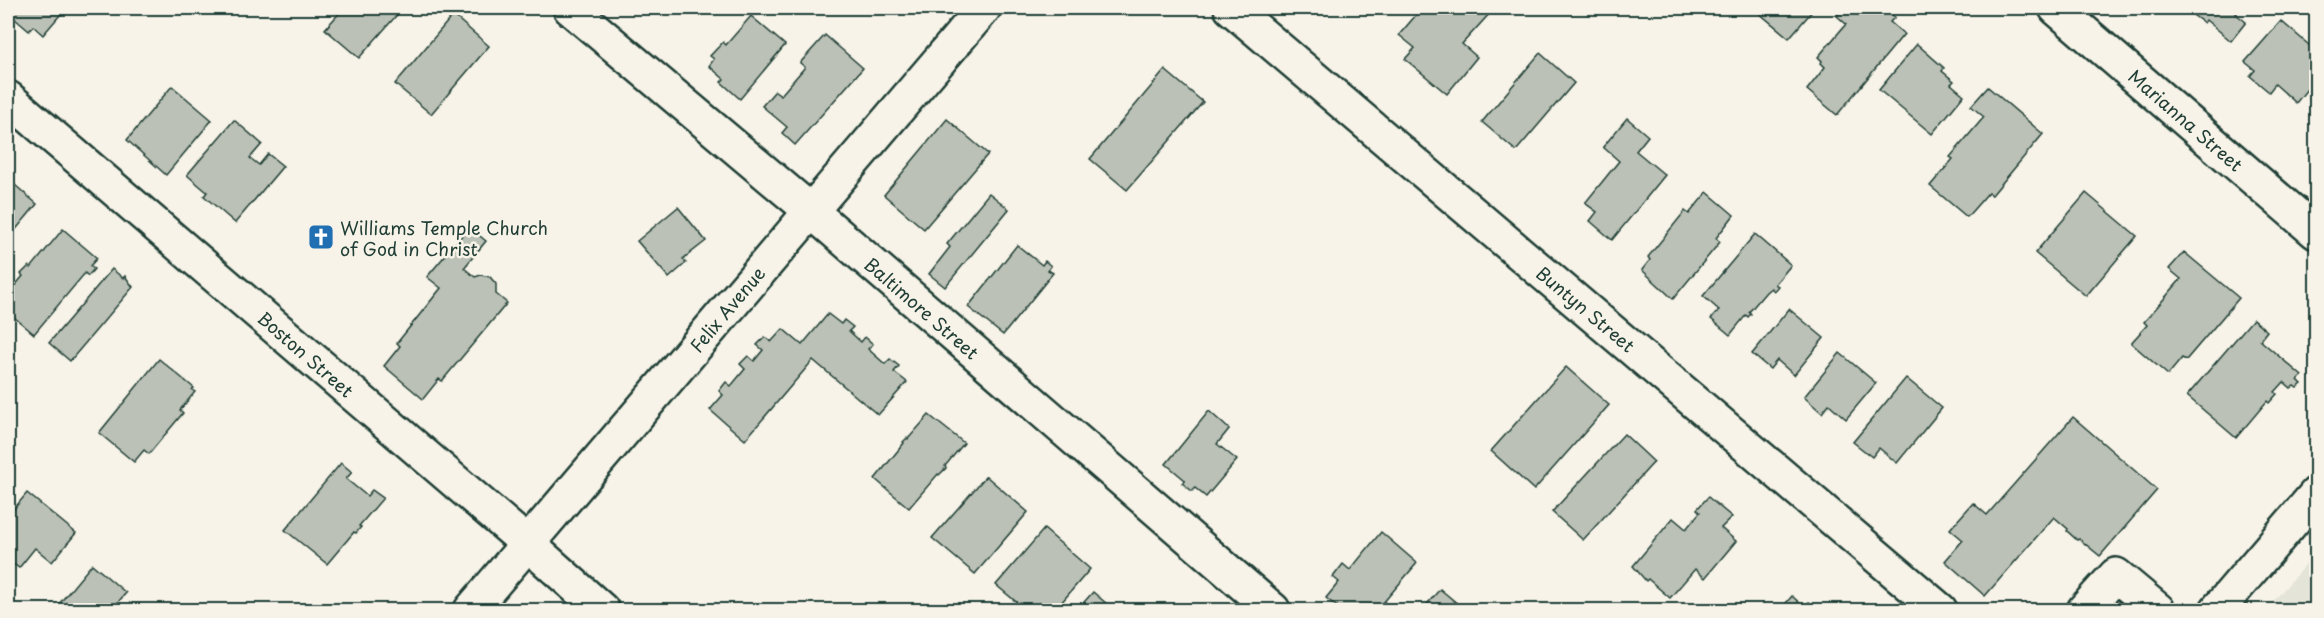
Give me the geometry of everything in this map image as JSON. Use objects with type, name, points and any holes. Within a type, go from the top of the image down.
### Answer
[{"type":"street","name":"Baltimore Street","points":[[570,8],[811,211],[1273,610]]},
{"type":"street","name":"Felix Avenue","points":[[471,610],[984,8]]},
{"type":"street","name":"Buntyn Street","points":[[1232,8],[1940,610]]},
{"type":"street","name":"Marianna Street","points":[[2056,8],[2316,232]]},
{"type":"street","name":"Boston Street","points":[[8,98],[602,610]]},
{"type":"street","points":[[2217,610],[2316,494]]},
{"type":"street","points":[[2084,610],[2116,575],[2158,610]]},
{"type":"shaded area","points":[[2316,552],[2316,610],[2266,610]]},
{"type":"building","points":[[8,8],[66,8],[43,35],[33,26],[29,31],[8,13]]},
{"type":"building","points":[[344,8],[403,8],[359,58],[325,29]]},
{"type":"building","points":[[1422,8],[1486,8],[1491,12],[1462,44],[1477,57],[1447,94],[1405,59],[1415,48],[1399,35]]},
{"type":"building","points":[[1753,8],[1815,8],[1789,38]]},
{"type":"building","points":[[1844,8],[1875,8],[1880,12],[1883,8],[1895,17],[1890,22],[1904,34],[1837,115],[1807,90],[1825,67],[1818,57],[1846,24],[1837,16]]},
{"type":"building","points":[[2192,8],[2241,8],[2236,14],[2246,22],[2231,41],[2206,20],[2204,23],[2193,15],[2196,11]]},
{"type":"building","points":[[453,15],[489,46],[431,114],[395,84]]},
{"type":"building","points":[[751,16],[785,45],[740,99],[721,82],[724,79],[709,66],[714,59],[710,56],[723,42],[726,45]]},
{"type":"building","points":[[2281,21],[2316,51],[2316,78],[2296,103],[2275,84],[2269,92],[2250,76],[2255,70],[2245,62]]},
{"type":"building","points":[[825,35],[863,68],[795,145],[782,133],[787,127],[762,106],[775,91],[781,95],[805,67],[800,63]]},
{"type":"building","points":[[1917,44],[1944,68],[1942,71],[1954,81],[1951,84],[1964,95],[1932,134],[1879,90]]},
{"type":"building","points":[[1540,53],[1574,83],[1516,151],[1482,122]]},
{"type":"building","points":[[1165,70],[1203,102],[1127,190],[1090,159]]},
{"type":"building","points":[[172,86],[212,120],[166,175],[127,140]]},
{"type":"building","points":[[1988,87],[2043,134],[1992,195],[1988,193],[1967,217],[1930,186],[1953,159],[1950,157],[1984,117],[1971,106]]},
{"type":"building","points":[[1627,118],[1648,136],[1636,151],[1665,175],[1612,240],[1590,221],[1597,212],[1585,203],[1619,161],[1603,147]]},
{"type":"building","points":[[947,119],[988,154],[924,229],[884,195]]},
{"type":"building","points":[[234,120],[262,144],[250,158],[259,165],[268,154],[283,166],[235,223],[204,196],[207,192],[187,175]]},
{"type":"building","points":[[8,179],[37,204],[8,239]]},
{"type":"building","points":[[1707,192],[1734,215],[1716,238],[1720,242],[1673,299],[1642,270],[1650,260],[1648,257],[1685,211],[1689,214]]},
{"type":"building","points":[[989,193],[1009,209],[945,287],[929,274],[950,247],[947,244]]},
{"type":"building","points":[[2086,193],[2137,236],[2086,296],[2035,253]]},
{"type":"building","points":[[678,207],[706,241],[683,259],[686,263],[669,278],[637,241]]},
{"type":"building","points":[[469,227],[486,241],[464,268],[475,277],[481,275],[490,277],[496,284],[496,294],[507,303],[442,381],[439,379],[423,399],[384,366],[400,346],[397,343],[441,288],[427,277]]},
{"type":"building","points":[[63,229],[97,258],[90,266],[94,269],[88,276],[85,273],[34,334],[8,312],[8,294],[23,276],[21,274],[29,266],[31,268]]},
{"type":"building","points":[[1755,234],[1791,265],[1775,284],[1778,286],[1774,291],[1771,288],[1766,292],[1749,312],[1751,314],[1748,317],[1746,315],[1730,335],[1711,319],[1719,310],[1703,296]]},
{"type":"building","points":[[1017,245],[1042,265],[1045,261],[1051,266],[1048,270],[1053,273],[1003,335],[968,307]]},
{"type":"building","points":[[2184,252],[2239,298],[2186,360],[2182,358],[2168,375],[2131,343],[2147,325],[2144,322],[2181,279],[2169,269]]},
{"type":"building","points":[[112,269],[123,278],[125,276],[133,287],[70,361],[49,343]]},
{"type":"building","points":[[1789,309],[1824,338],[1794,375],[1777,360],[1770,369],[1752,354]]},
{"type":"building","points":[[828,314],[841,324],[844,320],[853,327],[849,331],[861,342],[865,337],[873,344],[868,349],[885,364],[890,359],[899,366],[894,372],[907,382],[878,415],[813,360],[745,440],[710,410],[723,395],[719,391],[726,382],[731,386],[745,369],[740,364],[748,356],[754,361],[763,350],[757,345],[765,337],[771,342],[783,329],[802,345]]},
{"type":"building","points":[[2253,319],[2267,331],[2260,340],[2302,376],[2298,380],[2302,384],[2297,388],[2294,386],[2291,388],[2284,382],[2275,392],[2277,394],[2269,403],[2267,401],[2236,438],[2187,396]]},
{"type":"building","points":[[1840,353],[1876,383],[1846,419],[1829,404],[1822,413],[1804,397]]},
{"type":"building","points":[[159,359],[194,388],[192,390],[195,392],[180,410],[183,413],[149,454],[144,450],[134,462],[99,433]]},
{"type":"building","points":[[1566,367],[1609,405],[1534,490],[1491,451]]},
{"type":"building","points":[[1906,378],[1942,408],[1897,463],[1879,448],[1872,457],[1853,442]]},
{"type":"building","points":[[1209,411],[1229,429],[1217,444],[1237,460],[1206,497],[1195,488],[1192,491],[1182,483],[1185,480],[1166,464]]},
{"type":"building","points":[[929,415],[964,443],[945,466],[946,468],[909,508],[875,479],[903,442]]},
{"type":"building","points":[[2073,417],[2157,490],[2100,556],[2079,539],[2077,540],[2054,517],[1985,596],[1945,561],[1963,540],[1950,529],[1973,503],[1987,515]]},
{"type":"building","points":[[1624,434],[1654,462],[1583,540],[1552,512]]},
{"type":"building","points":[[341,463],[352,472],[346,479],[367,496],[372,490],[383,498],[359,526],[361,527],[356,533],[354,532],[327,564],[285,530]]},
{"type":"building","points":[[986,476],[1028,512],[975,574],[932,538]]},
{"type":"building","points":[[27,493],[76,533],[52,562],[35,548],[19,568],[8,560],[8,516]]},
{"type":"building","points":[[1708,497],[1732,517],[1721,528],[1736,541],[1705,578],[1695,569],[1670,598],[1648,579],[1646,581],[1633,566],[1673,518],[1686,529],[1700,512],[1697,509]]},
{"type":"building","points":[[1044,529],[1090,569],[1055,610],[1026,610],[996,585]]},
{"type":"building","points":[[1381,532],[1417,563],[1377,610],[1341,610],[1326,598],[1339,582],[1333,577],[1343,564],[1350,570]]},
{"type":"building","points":[[92,564],[126,593],[111,610],[54,610]]},
{"type":"building","points":[[1440,589],[1465,610],[1422,610]]},
{"type":"building","points":[[1093,592],[1114,610],[1077,610]]},
{"type":"building","points":[[1792,596],[1804,607],[1809,602],[1819,610],[1780,610]]},
{"type":"place","name":"Williams Temple Church of God in Christ","points":[[321,237]]}]
